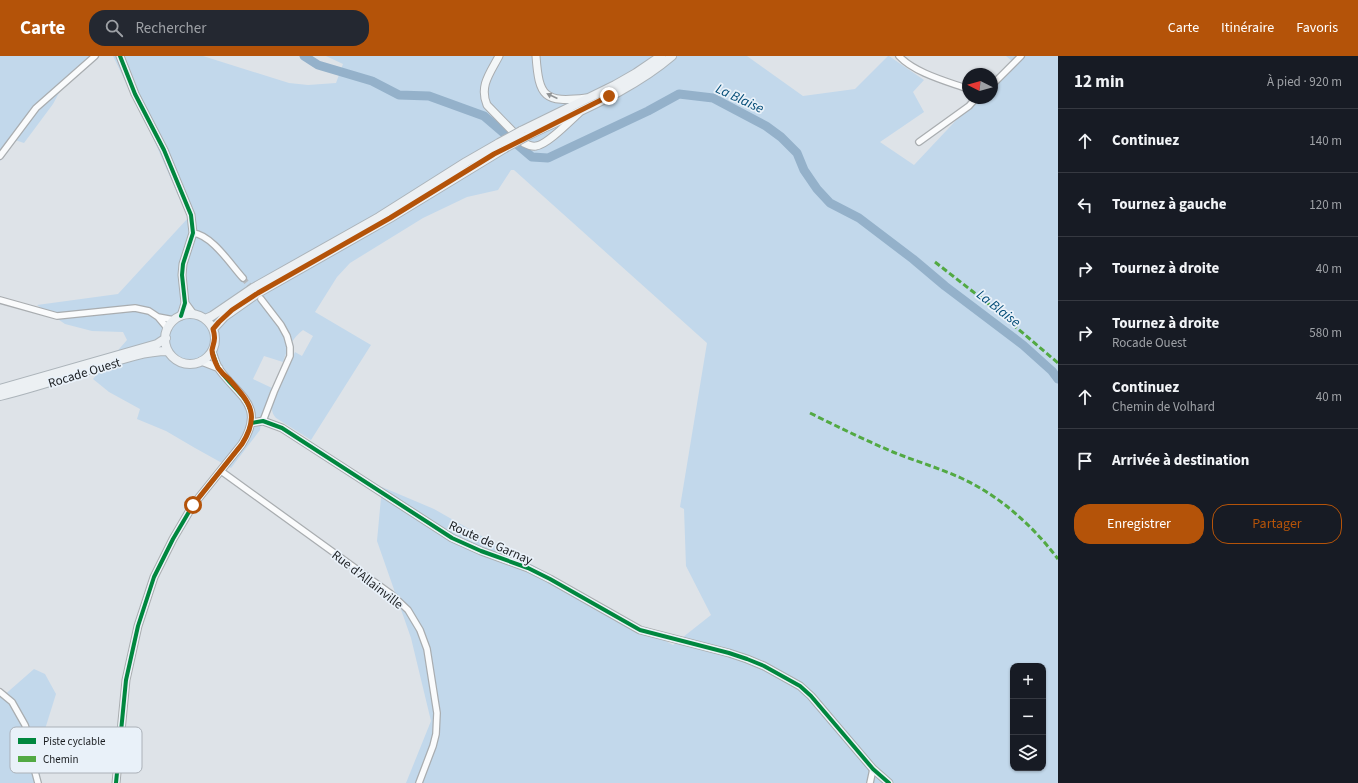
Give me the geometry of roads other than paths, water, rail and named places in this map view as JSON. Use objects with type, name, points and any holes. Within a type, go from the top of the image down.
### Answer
[{"type":"main road","points":[[205,319],[216,314],[253,288],[379,217],[466,162],[524,134],[590,97],[625,80],[661,56]]},
{"type":"main road","points":[[524,134],[584,108],[632,84],[672,56]]},
{"type":"main road","points":[[213,329],[232,310],[258,293],[384,222],[502,145]]},
{"type":"main road","points":[[193,314],[205,319],[213,329],[215,340],[212,351],[206,359],[201,361],[191,364],[180,362],[168,350],[166,338],[168,329],[178,318],[193,314]]},
{"type":"main road","name":"Rocade Ouest","points":[[0,389],[157,344],[166,338]]},
{"type":"main road","name":"Rocade Ouest","points":[[0,396],[53,382],[123,360],[156,351],[168,350]]},
{"type":"street","points":[[0,156],[36,108],[95,56]]},
{"type":"street","points":[[120,56],[135,94],[170,162],[191,215],[194,233],[183,264],[182,275],[185,303],[193,314]]},
{"type":"street","points":[[499,56],[486,81],[483,91],[484,98],[487,105],[528,146],[535,147],[554,136],[584,108]]},
{"type":"street","points":[[536,56],[540,87],[549,96],[566,100],[590,97]]},
{"type":"street","points":[[900,56],[904,61],[929,75],[962,87]]},
{"type":"street","points":[[998,79],[1021,56]]},
{"type":"street","points":[[919,142],[970,104]]},
{"type":"street","points":[[194,233],[200,234],[208,239],[243,278]]},
{"type":"street","points":[[261,299],[282,325],[287,336],[290,356],[263,421]]},
{"type":"street","points":[[0,300],[57,316],[135,308],[149,311],[158,317],[168,329]]},
{"type":"street","points":[[158,317],[178,318],[185,303]]},
{"type":"street","points":[[121,727],[126,680],[146,600],[154,577],[173,539],[193,505],[242,444],[248,435],[251,423],[252,416],[246,399],[218,368],[212,351]]},
{"type":"street","points":[[201,361],[218,368]]},
{"type":"street","name":"Route de Garnay","points":[[251,423],[263,421],[282,428],[452,538],[481,551],[528,568],[640,630],[747,659],[780,674],[800,686],[811,696],[872,769],[889,783]]},
{"type":"street","name":"Rue d'Allainville","points":[[221,470],[390,594],[408,610],[420,630],[427,649],[437,713],[436,734],[433,746],[419,783]]},
{"type":"street","points":[[2,693],[12,702],[26,727]]},
{"type":"street","points":[[870,783],[872,769]]},
{"type":"street","points":[[35,773],[38,783]]},
{"type":"street","points":[[116,783],[117,773]]},
{"type":"waterway","name":"La Blaise","points":[[304,56],[318,65],[372,81],[399,95],[429,96],[484,116],[532,157],[548,158],[648,111],[679,94],[713,98],[766,126],[781,137],[797,153],[804,170],[817,189],[830,203],[859,218],[913,259],[945,286],[1023,345],[1052,371],[1058,379]]},
{"type":"tunnel","points":[[243,278],[254,291]]}]
